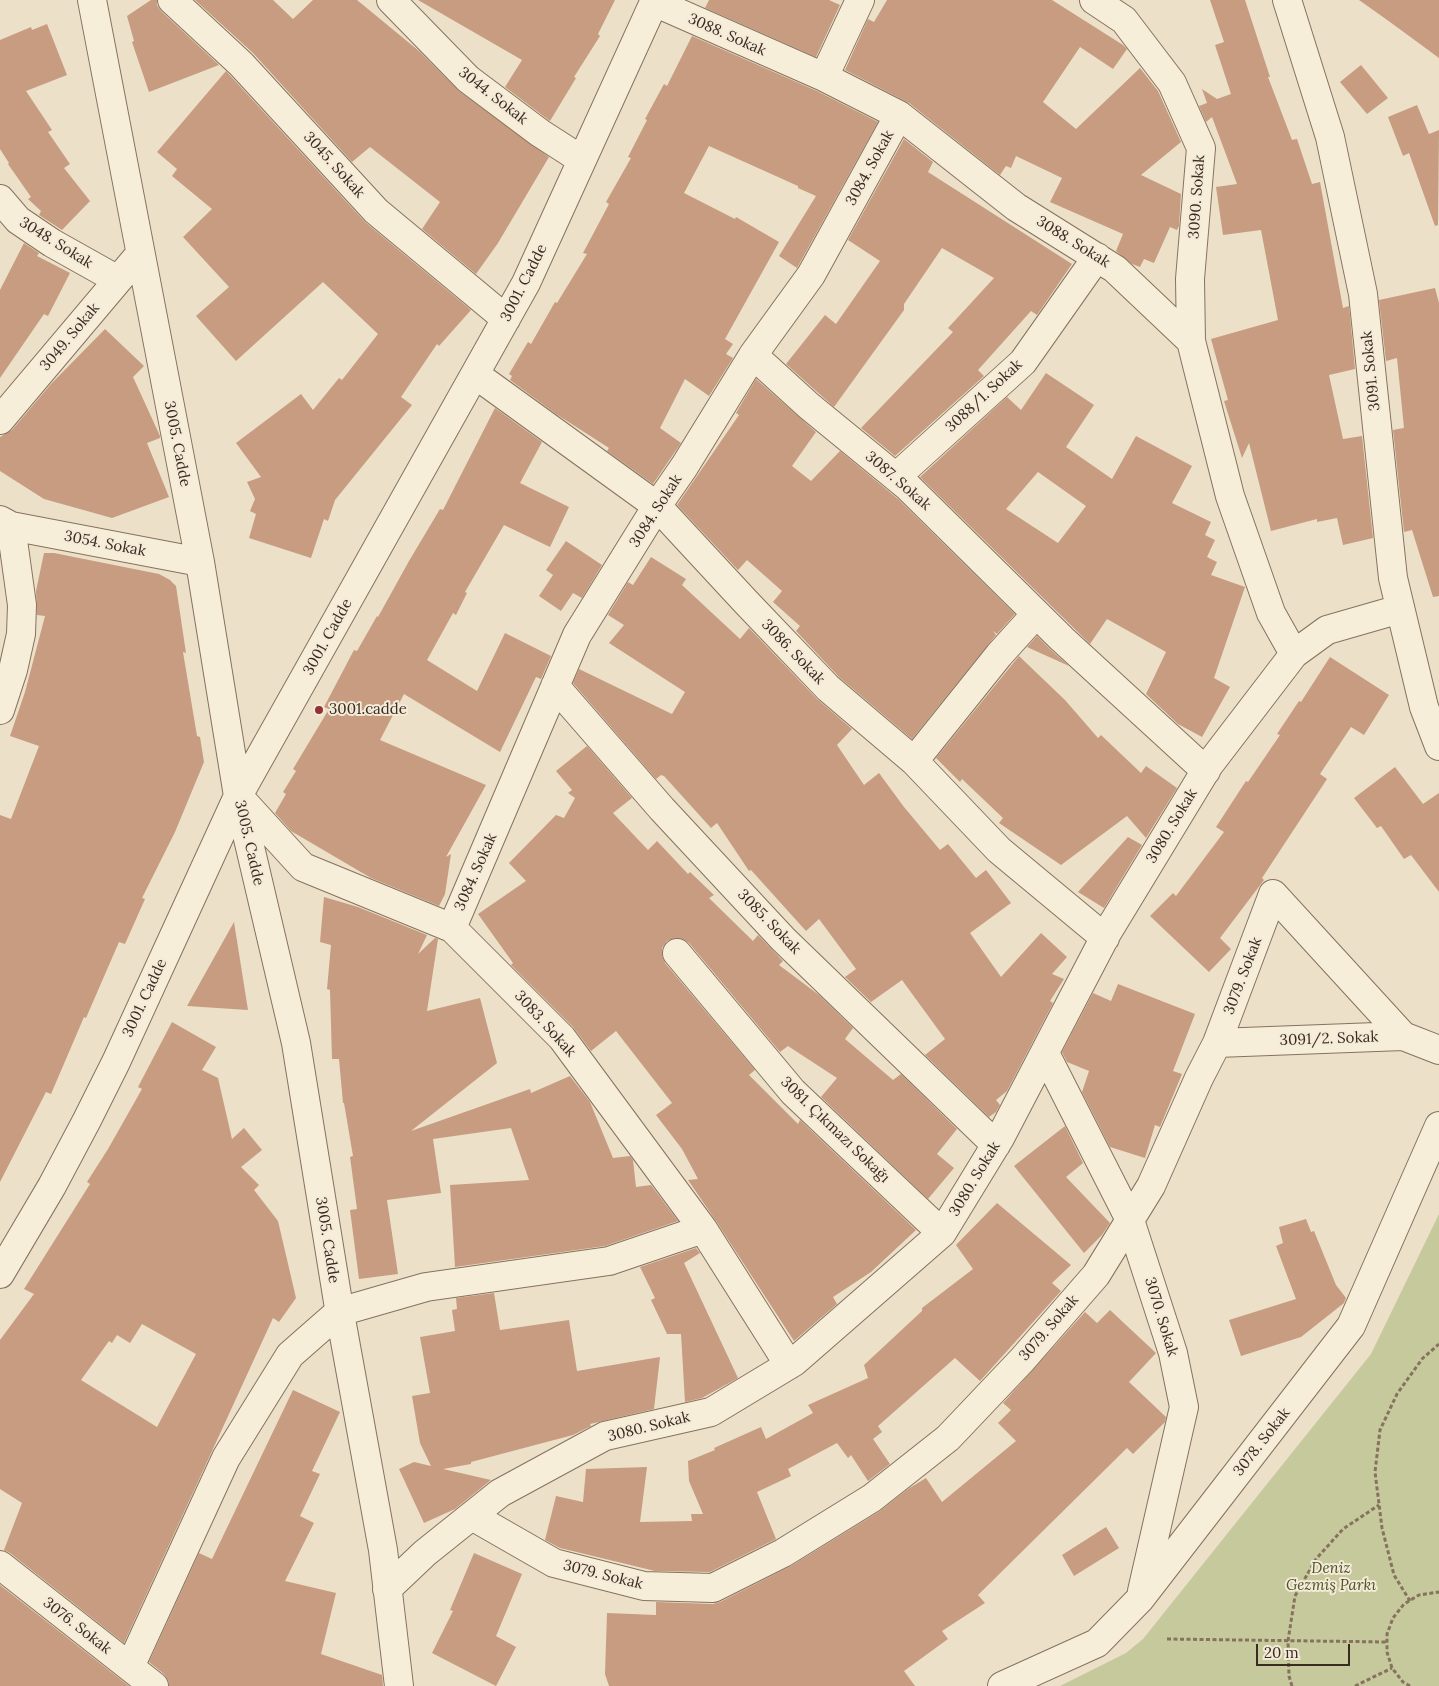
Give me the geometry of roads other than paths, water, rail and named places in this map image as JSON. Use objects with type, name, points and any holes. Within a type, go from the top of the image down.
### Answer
[{"type":"street","name":"3005. Cadde","points":[[92,0],[200,562],[238,796],[296,1044],[339,1312],[382,1550],[399,1686]]},
{"type":"street","name":"3045. Sokak","points":[[172,0],[241,64],[376,211],[506,319]]},
{"type":"street","name":"3044. Sokak","points":[[391,0],[468,79],[540,132],[582,160]]},
{"type":"street","points":[[824,77],[860,0]]},
{"type":"street","name":"3090. Sokak","points":[[1094,0],[1124,20],[1172,83],[1201,148],[1190,279],[1191,341]]},
{"type":"street","name":"3091. Sokak","points":[[1287,0],[1330,137],[1363,294],[1393,578],[1424,708],[1439,746]]},
{"type":"street","name":"3001. Cadde","points":[[0,1274],[52,1186],[91,1111],[238,796],[526,283],[654,1]]},
{"type":"street","name":"3088. Sokak","points":[[654,1],[824,77],[899,115],[1016,207],[1115,269],[1191,341]]},
{"type":"street","name":"3084. Sokak","points":[[452,928],[577,636],[657,506],[684,468],[753,355],[810,276],[899,115]]},
{"type":"street","name":"3048. Sokak","points":[[0,199],[18,220],[52,243],[118,280]]},
{"type":"street","name":"3049. Sokak","points":[[0,420],[140,254]]},
{"type":"street","name":"3088/1. Sokak","points":[[896,477],[1023,362],[1097,257]]},
{"type":"street","points":[[1191,341],[1230,496],[1271,613],[1294,654]]},
{"type":"street","name":"3087. Sokak","points":[[753,355],[809,406],[908,487],[1036,614],[1206,771]]},
{"type":"street","name":"3086. Sokak","points":[[476,375],[657,506],[744,601],[828,688],[914,761],[999,850],[1105,938]]},
{"type":"street","name":"3054. Sokak","points":[[0,710],[13,670],[21,634],[22,605],[6,523],[200,562]]},
{"type":"street","name":"3080. Sokak","points":[[387,1589],[425,1553],[500,1493],[605,1436],[711,1412],[789,1365],[942,1233],[996,1145],[1105,938],[1206,771],[1294,654],[1327,630],[1400,609]]},
{"type":"street","points":[[914,761],[1000,655],[1036,614]]},
{"type":"street","name":"3085. Sokak","points":[[555,686],[662,809],[783,939],[996,1145]]},
{"type":"street","name":"3083. Sokak","points":[[238,796],[303,867],[452,928],[562,1038],[703,1229],[789,1365]]},
{"type":"street","name":"3079. Sokak","points":[[472,1516],[554,1562],[644,1586],[713,1588],[783,1553],[872,1498],[948,1438],[1022,1360],[1096,1275],[1151,1186],[1199,1078],[1217,1043],[1273,894],[1403,1036]]},
{"type":"street","name":"3081. Çıkmazı Sokağı","points":[[676,953],[793,1092],[942,1233]]},
{"type":"street","name":"3091/2. Sokak","points":[[1217,1043],[1403,1036],[1439,1050]]},
{"type":"street","name":"3070. Sokak","points":[[1044,1053],[1130,1220],[1173,1353],[1184,1407],[1140,1598]]},
{"type":"street","name":"3078. Sokak","points":[[1002,1686],[1097,1643],[1140,1598],[1351,1326],[1439,1126]]},
{"type":"street","points":[[130,1667],[226,1458],[290,1355],[339,1312],[426,1287],[609,1261],[703,1229]]},
{"type":"street","name":"3076. Sokak","points":[[0,1565],[154,1686]]},
{"type":"place","name":"3001.cadde","points":[[319,710]]},
{"type":"park label","name":"Deniz Gezmiş Parkı","points":[[1331,1578]]}]
